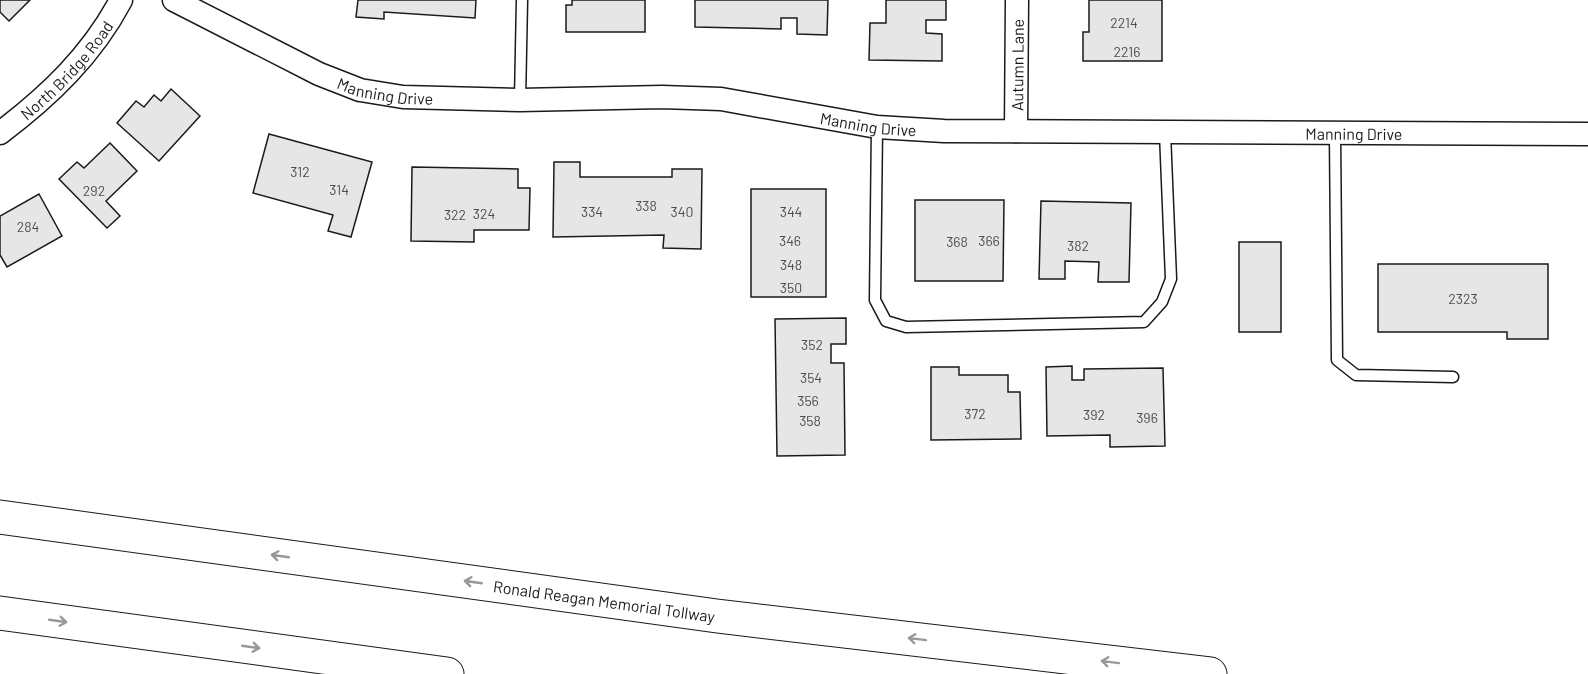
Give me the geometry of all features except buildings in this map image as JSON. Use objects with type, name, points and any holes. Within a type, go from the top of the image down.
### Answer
[{"type":"highway","name":"Ronald Reagan Memorial Tollway","points":[[0,517],[717,616],[1210,674]]},
{"type":"highway","points":[[0,613],[447,674]]},
{"type":"street","name":"North Bridge Road","points":[[0,133],[35,107],[68,73],[104,32],[122,0]]},
{"type":"street","name":"Manning Drive","points":[[174,0],[279,56],[360,90],[403,98],[520,100],[662,97],[721,99],[877,127],[1165,133],[1588,134]]},
{"type":"street","name":"Autumn Lane","points":[[1016,131],[1017,0]]},
{"type":"lane","points":[[520,100],[522,0]]},
{"type":"lane","points":[[877,127],[875,300],[886,321],[906,327],[1144,322],[1162,303],[1171,279],[1165,133]]},
{"type":"lane","points":[[1335,134],[1337,360],[1356,375],[1453,377]]}]
